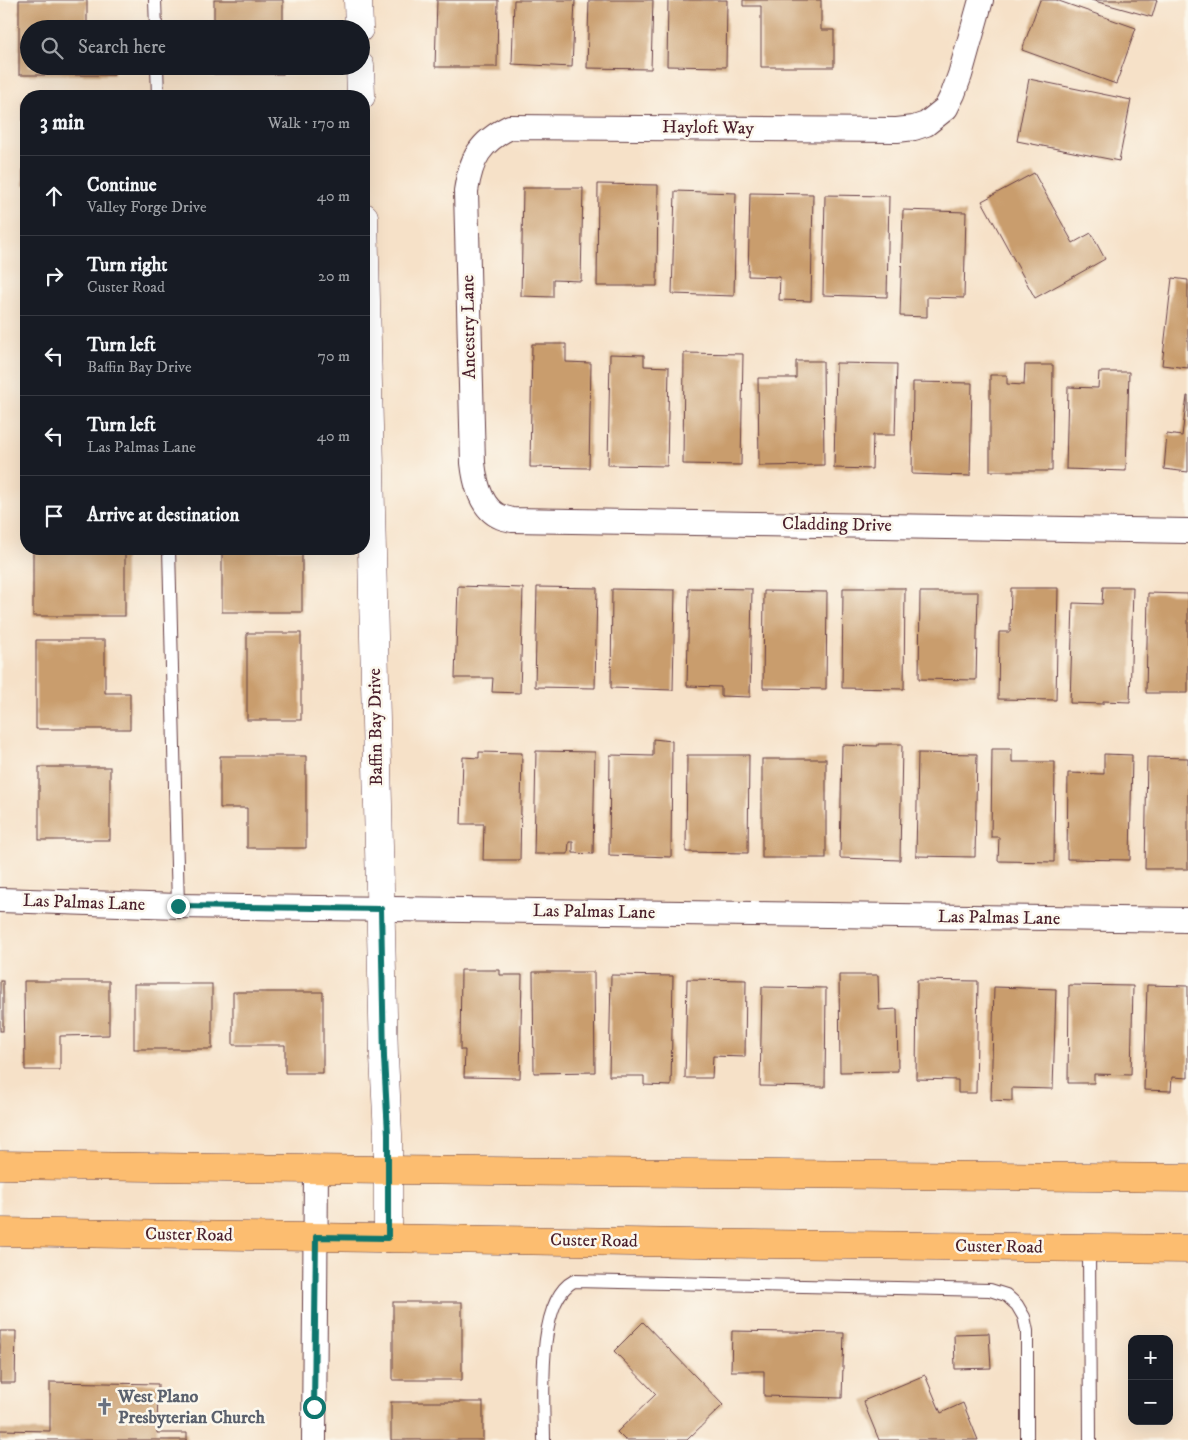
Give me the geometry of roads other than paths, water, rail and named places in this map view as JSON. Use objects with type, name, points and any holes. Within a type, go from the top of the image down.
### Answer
[{"type":"main road","points":[[0,1165],[1188,1178]]},
{"type":"main road","name":"Custer Road","points":[[0,1232],[1188,1249]]},
{"type":"street","points":[[358,0],[359,20]]},
{"type":"street","name":"Hayloft Way","points":[[482,146],[495,134],[510,127],[897,130],[914,128],[926,124],[946,108],[960,75],[981,0]]},
{"type":"street","points":[[360,75],[361,90]]},
{"type":"street","name":"Ancestry Lane","points":[[482,146],[468,173],[466,190],[473,463],[475,480],[481,496],[489,508]]},
{"type":"street","name":"Baffin Bay Drive","points":[[370,461],[388,1170],[388,1238]]},
{"type":"street","name":"Cladding Drive","points":[[489,508],[499,516],[512,520],[1188,531]]},
{"type":"street","name":"Las Palmas Lane","points":[[0,900],[178,906],[1188,920]]},
{"type":"street","points":[[314,1440],[316,1169]]},
{"type":"lane","points":[[155,0],[156,20]]},
{"type":"lane","points":[[157,75],[158,90]]},
{"type":"lane","points":[[169,555],[178,906]]},
{"type":"lane","points":[[1089,1248],[1090,1440]]},
{"type":"lane","points":[[544,1440],[544,1348],[554,1305],[561,1292],[568,1284],[574,1281],[990,1290],[1006,1296],[1018,1305],[1024,1317],[1027,1348],[1027,1440]]},
{"type":"place","name":"West Plano Presbyterian Church","points":[[104,1407]]}]
